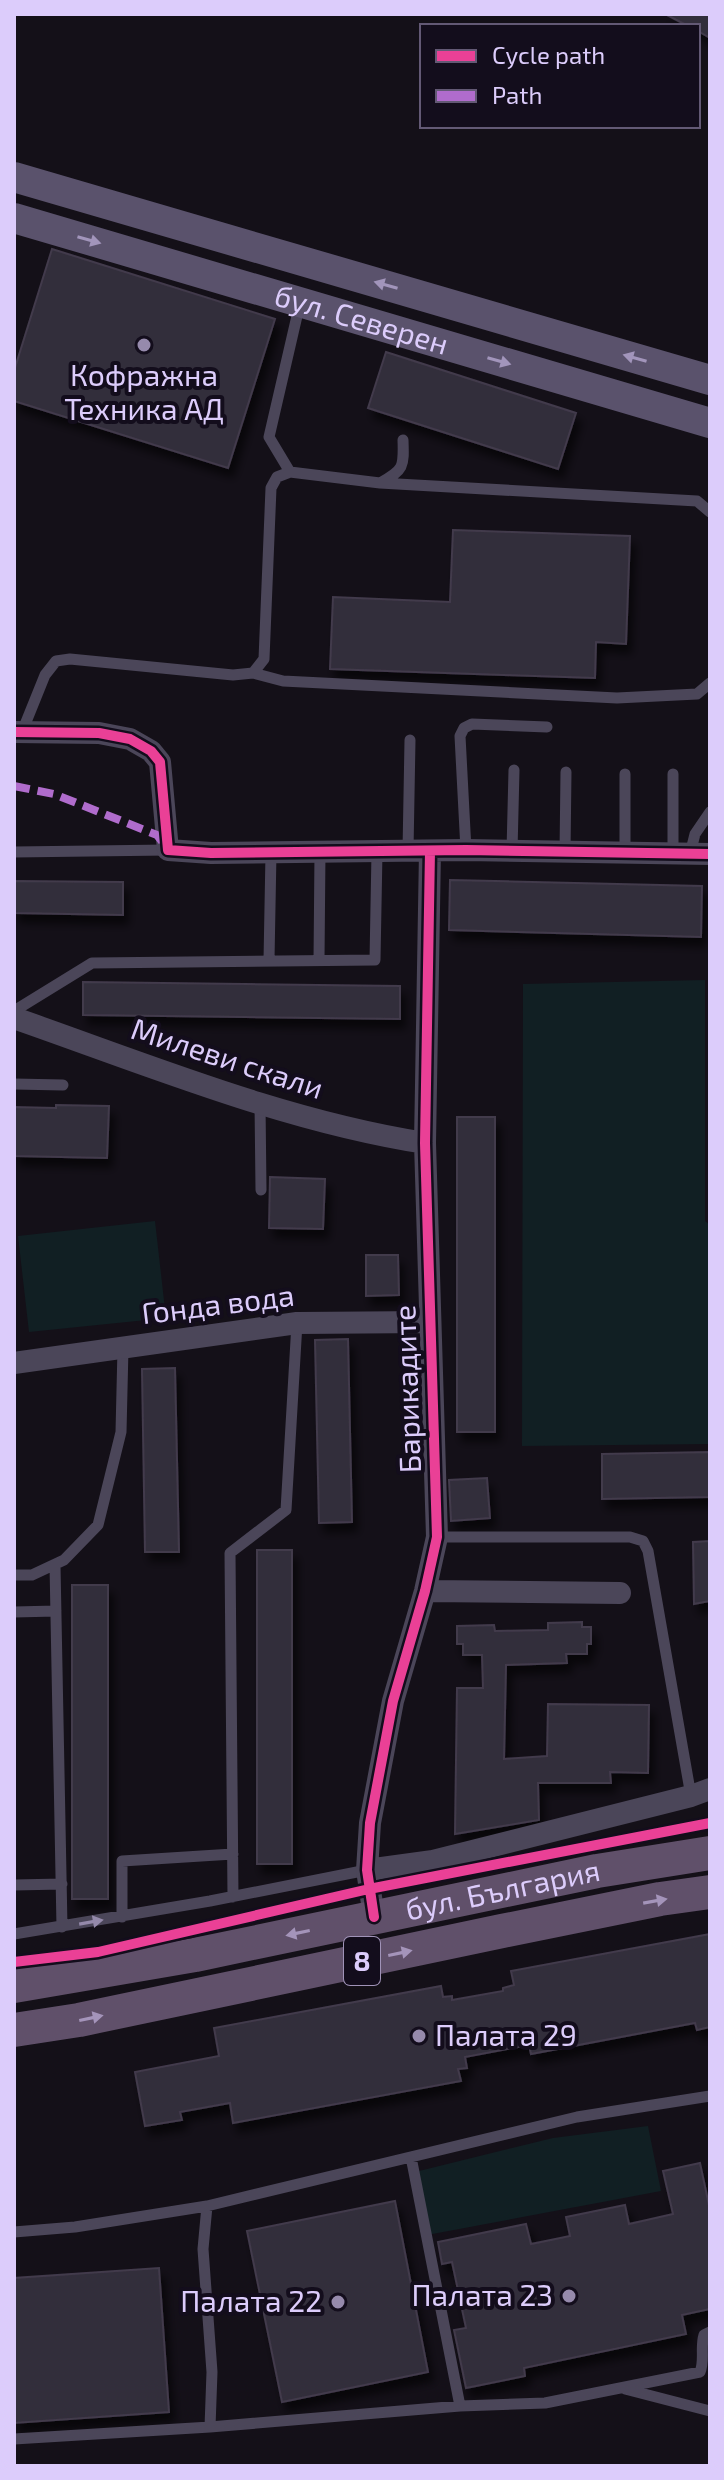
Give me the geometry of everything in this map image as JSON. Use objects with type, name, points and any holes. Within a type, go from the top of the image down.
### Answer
[{"type":"main road","name":"бул. Северен","points":[[14,177],[710,380]]},
{"type":"main road","name":"бул. Северен","points":[[14,218],[710,423]]},
{"type":"main road","name":"бул. България","points":[[14,1986],[195,1955],[597,1871],[710,1853]]},
{"type":"main road","name":"8","points":[[14,2030],[79,2020],[588,1914],[710,1892]]},
{"type":"street","points":[[18,732],[99,733],[130,739],[151,751],[160,762],[168,850],[211,853],[466,850],[691,854]]},
{"type":"street","name":"Барикадите","points":[[374,1917],[367,1870],[370,1823],[393,1701],[425,1591],[437,1537],[419,851]]},
{"type":"street","name":"Милеви скали","points":[[14,1018],[260,1103],[374,1135],[425,1143]]},
{"type":"street","name":"Гонда вода","points":[[14,1363],[297,1323],[430,1322]]},
{"type":"street","points":[[425,1591],[620,1593]]},
{"type":"street","points":[[367,1870],[433,1861],[700,1793]]},
{"type":"lane","points":[[290,472],[269,437],[300,302]]},
{"type":"lane","points":[[380,483],[399,473],[404,461],[403,440]]},
{"type":"lane","points":[[253,673],[264,659],[271,488],[277,477],[290,472],[380,483],[697,501],[710,512]]},
{"type":"lane","points":[[18,732],[45,675],[56,661],[70,659],[233,675],[253,673],[283,681],[617,698],[697,694],[710,683]]},
{"type":"lane","points":[[466,850],[460,736],[464,728],[472,724],[547,727]]},
{"type":"lane","points":[[410,740],[419,851]]},
{"type":"lane","points":[[512,852],[514,770]]},
{"type":"lane","points":[[565,853],[566,772]]},
{"type":"lane","points":[[625,774],[625,853]]},
{"type":"lane","points":[[673,774],[691,854]]},
{"type":"lane","points":[[691,854],[695,834],[710,812]]},
{"type":"lane","points":[[14,852],[168,850]]},
{"type":"lane","points":[[319,960],[320,852]]},
{"type":"lane","points":[[14,1011],[92,963],[375,960],[377,852]]},
{"type":"lane","points":[[269,960],[271,853]]},
{"type":"lane","points":[[14,1084],[63,1085]]},
{"type":"lane","points":[[260,1103],[261,1190]]},
{"type":"lane","points":[[233,1897],[230,1553],[286,1510],[297,1323]]},
{"type":"lane","points":[[14,1575],[32,1575],[64,1560],[98,1525],[121,1432],[123,1348]]},
{"type":"lane","points":[[437,1537],[630,1537],[643,1541],[648,1551],[700,1793]]},
{"type":"lane","points":[[55,1565],[62,1927]]},
{"type":"lane","points":[[14,1612],[56,1611]]},
{"type":"lane","points":[[122,1917],[122,1861],[233,1854]]},
{"type":"lane","points":[[14,1934],[233,1897],[367,1870]]},
{"type":"lane","points":[[14,1885],[62,1884]]},
{"type":"lane","points":[[14,2232],[75,2227],[207,2206],[577,2117],[710,2096]]},
{"type":"lane","points":[[411,2157],[460,2406]]},
{"type":"lane","points":[[207,2206],[203,2249],[212,2372],[210,2427]]},
{"type":"lane","points":[[14,2439],[210,2427],[460,2406],[545,2403],[700,2372],[701,2343],[704,2335],[710,2332]]},
{"type":"lane","points":[[620,2388],[710,2411]]},
{"type":"shaded area","points":[[705,980],[705,1221],[710,1225],[710,1444],[522,1446],[523,984]]},
{"type":"shaded area","points":[[155,1221],[166,1318],[29,1332],[18,1236]]},
{"type":"shaded area","points":[[648,2126],[661,2191],[427,2235],[415,2172],[553,2138]]},
{"type":"building","points":[[665,14],[710,14],[710,38],[700,32],[700,24],[684,24]]},
{"type":"building","name":"Кофражна Техника АД","points":[[52,249],[275,319],[228,468],[14,401],[14,371]]},
{"type":"building","points":[[386,352],[576,413],[558,469],[368,408]]},
{"type":"building","points":[[453,530],[630,536],[626,644],[596,642],[595,678],[330,669],[333,597],[450,602]]},
{"type":"building","points":[[450,880],[702,886],[701,937],[449,930]]},
{"type":"building","points":[[14,881],[123,882],[123,915],[14,913]]},
{"type":"building","points":[[83,982],[400,986],[400,1019],[83,1015]]},
{"type":"building","points":[[56,1105],[109,1106],[107,1158],[14,1156],[14,1107],[56,1108]]},
{"type":"building","points":[[457,1117],[495,1117],[495,1432],[457,1432]]},
{"type":"building","points":[[270,1177],[325,1179],[323,1229],[269,1228]]},
{"type":"building","points":[[366,1255],[398,1255],[399,1295],[366,1296]]},
{"type":"building","points":[[348,1339],[352,1522],[319,1523],[315,1340]]},
{"type":"building","points":[[175,1368],[179,1552],[145,1552],[142,1369]]},
{"type":"building","points":[[710,1452],[710,1497],[602,1499],[602,1454]]},
{"type":"building","points":[[487,1478],[490,1518],[451,1521],[449,1480]]},
{"type":"building","points":[[710,1541],[710,1601],[694,1604],[693,1542]]},
{"type":"building","points":[[257,1550],[292,1550],[292,1864],[257,1864]]},
{"type":"building","points":[[72,1585],[108,1585],[108,1899],[72,1899]]},
{"type":"building","points":[[582,1622],[582,1627],[591,1627],[591,1644],[587,1644],[587,1654],[566,1654],[567,1663],[506,1665],[504,1759],[547,1756],[548,1704],[649,1705],[648,1773],[610,1772],[611,1783],[538,1783],[539,1820],[455,1834],[457,1688],[483,1688],[482,1655],[463,1655],[463,1644],[457,1644],[457,1626],[494,1625],[495,1631],[548,1630],[548,1623]]},
{"type":"building","name":"Палата 29","points":[[710,1934],[710,2027],[697,2030],[695,2023],[531,2054],[529,2045],[465,2057],[467,2068],[458,2069],[461,2081],[233,2123],[230,2103],[180,2112],[182,2120],[145,2126],[135,2072],[219,2056],[214,2028],[441,1986],[443,1997],[452,1996],[452,2000],[503,1991],[503,1988],[514,1985],[511,1971]]},
{"type":"building","name":"Палата 23","points":[[700,2163],[710,2210],[710,2309],[682,2315],[686,2334],[524,2368],[525,2376],[466,2388],[454,2330],[466,2328],[452,2262],[442,2264],[438,2242],[526,2224],[531,2244],[570,2236],[566,2217],[625,2205],[629,2224],[673,2214],[663,2171]]},
{"type":"building","name":"Палата 22","points":[[395,2201],[428,2372],[282,2402],[247,2231]]},
{"type":"building","points":[[159,2268],[169,2412],[14,2423],[14,2278]]},
{"type":"marked path","points":[[14,786],[54,794],[157,835],[167,848]]},
{"type":"cycle path","points":[[14,732],[99,733],[130,739],[151,751],[160,762],[168,850],[211,853],[466,850],[710,854]]},
{"type":"cycle path","points":[[374,1917],[367,1870],[370,1823],[393,1701],[425,1591],[437,1537],[425,1143],[430,851]]},
{"type":"cycle path","points":[[14,1962],[98,1952],[369,1889],[710,1823]]},
{"type":"place","name":"Кофражна Техника АД","points":[[144,345]]},
{"type":"place","name":"Палата 29","points":[[419,2036]]},
{"type":"place","name":"Палата 23","points":[[569,2296]]},
{"type":"place","name":"Палата 22","points":[[338,2302]]}]
